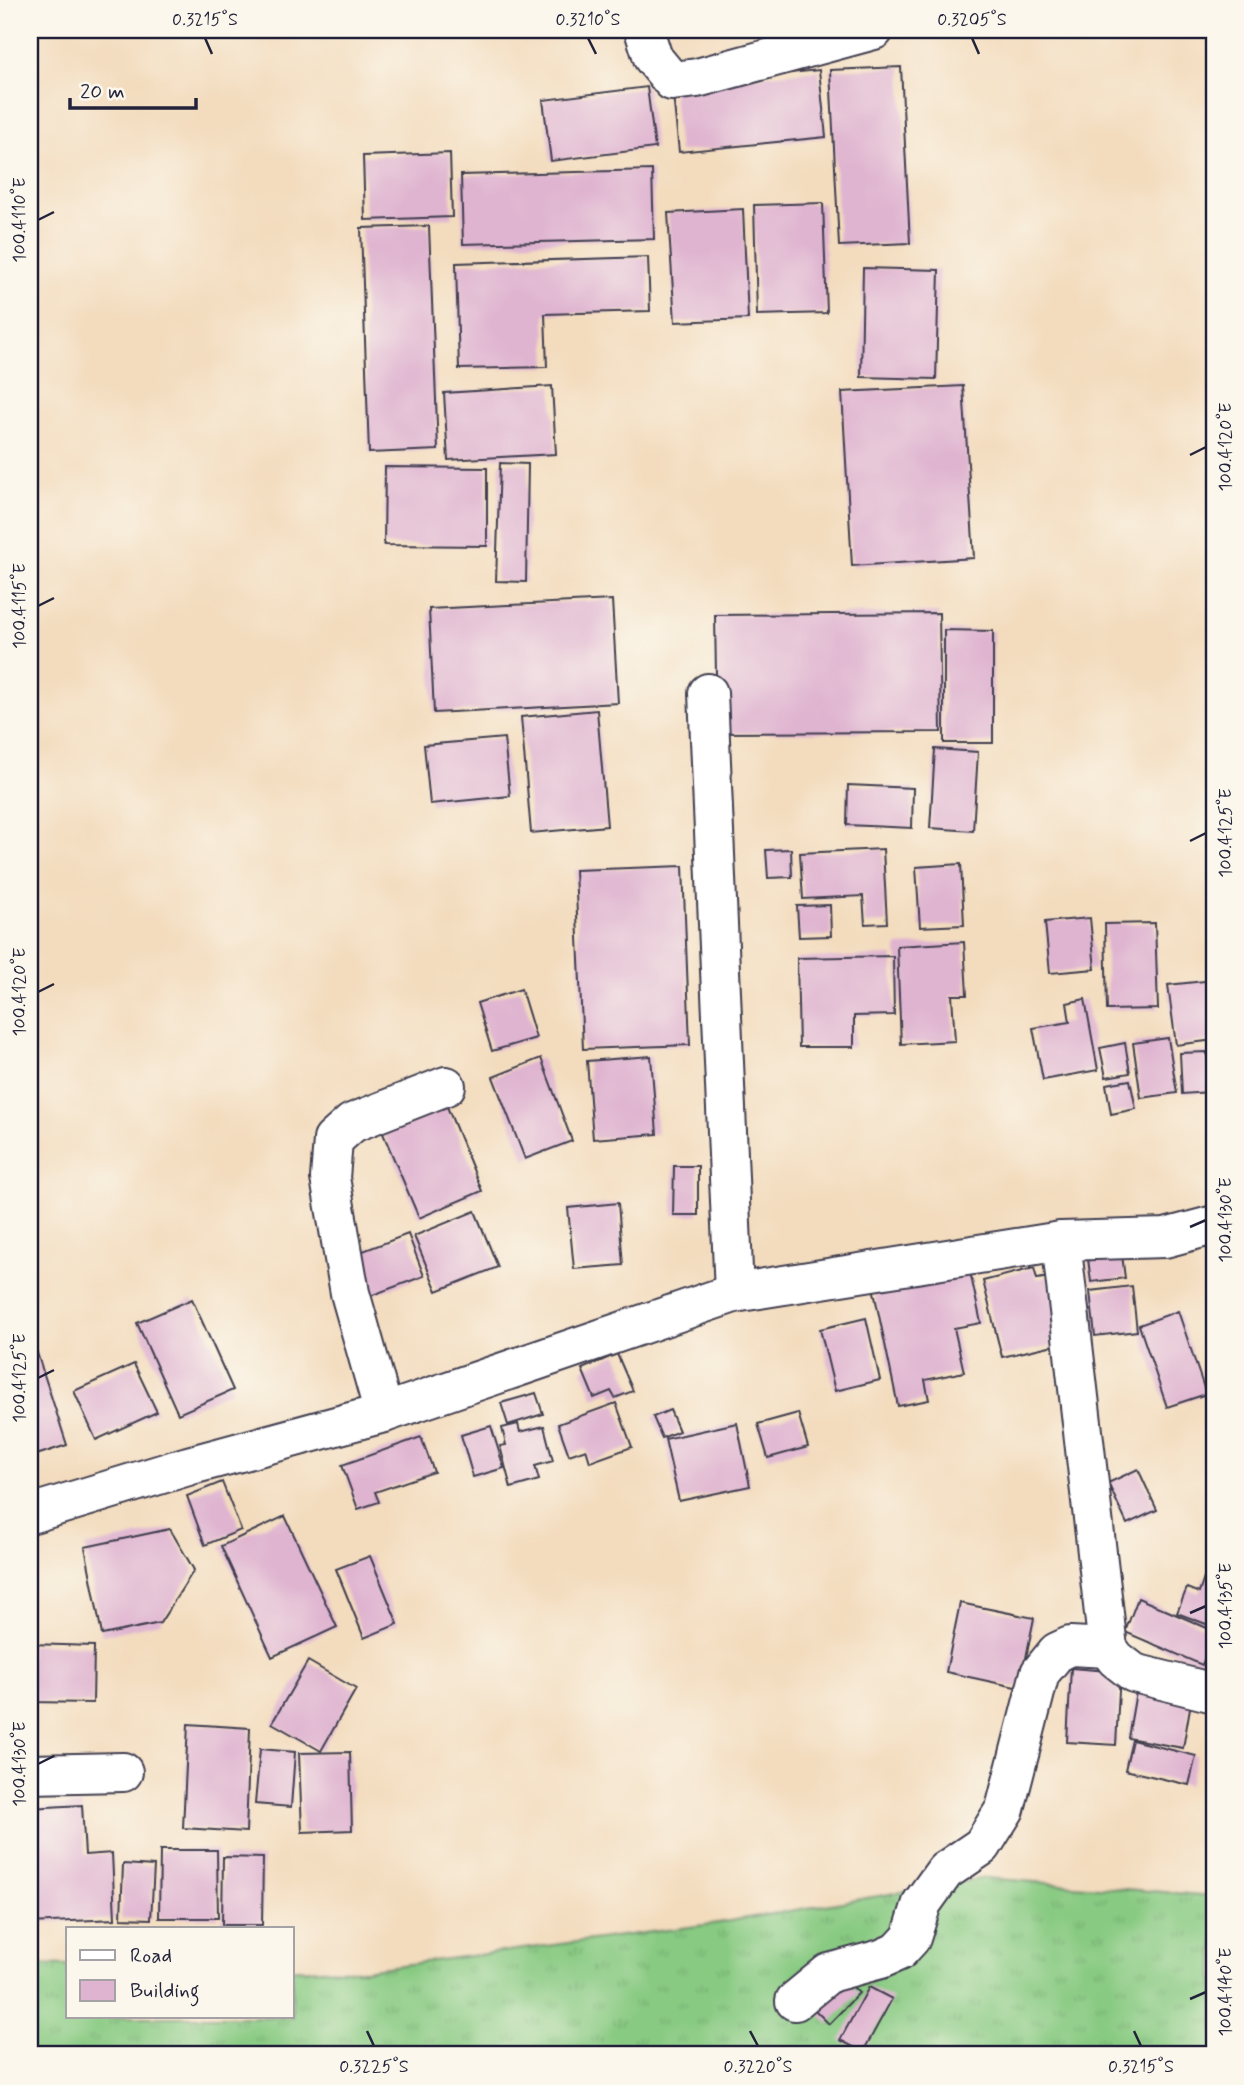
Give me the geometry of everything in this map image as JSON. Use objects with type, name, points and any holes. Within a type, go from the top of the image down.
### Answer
[{"type":"street","points":[[644,30],[653,58],[672,81],[697,78],[874,30]]},
{"type":"street","points":[[708,693],[734,1293]]},
{"type":"street","points":[[384,1413],[349,1293],[330,1178],[333,1140],[352,1124],[446,1086]]},
{"type":"street","points":[[30,1514],[188,1466],[384,1413],[734,1293],[1061,1241],[1165,1238],[1214,1225]]},
{"type":"street","points":[[1061,1241],[1108,1648],[1116,1659],[1134,1673],[1214,1693]]},
{"type":"street","points":[[795,2001],[829,1973],[881,1959],[899,1951],[911,1938],[922,1903],[945,1871],[982,1846],[1005,1809],[1040,1673],[1057,1652],[1070,1646],[1108,1648]]},
{"type":"street","points":[[30,1774],[123,1772]]},
{"type":"green space","points":[[985,1878],[1214,1896],[1214,2055],[30,2055],[30,1964],[66,1965],[66,2018],[294,2018],[294,1969],[364,1970],[712,1924]]},
{"type":"building","points":[[901,67],[910,243],[839,246],[830,70]]},
{"type":"building","points":[[819,70],[826,137],[679,152],[672,85]]},
{"type":"building","points":[[647,87],[655,148],[551,161],[543,100]]},
{"type":"building","points":[[450,153],[452,217],[365,220],[363,156]]},
{"type":"building","points":[[652,170],[654,239],[463,244],[461,175]]},
{"type":"building","points":[[823,203],[827,313],[757,315],[754,205]]},
{"type":"building","points":[[743,209],[748,319],[675,322],[668,213]]},
{"type":"building","points":[[429,226],[438,450],[369,453],[361,228]]},
{"type":"building","points":[[648,257],[650,311],[545,314],[547,367],[459,369],[456,263]]},
{"type":"building","points":[[863,268],[939,270],[936,379],[861,377]]},
{"type":"building","points":[[552,386],[556,454],[448,460],[444,393]]},
{"type":"building","points":[[963,386],[974,558],[852,566],[842,392]]},
{"type":"building","points":[[500,463],[528,464],[526,582],[496,581]]},
{"type":"building","points":[[385,467],[487,468],[487,546],[384,545]]},
{"type":"building","points":[[612,600],[618,703],[434,713],[429,609]]},
{"type":"building","points":[[939,613],[941,732],[717,733],[715,615]]},
{"type":"building","points":[[944,630],[993,631],[993,743],[944,743]]},
{"type":"building","points":[[597,710],[607,826],[531,833],[521,717]]},
{"type":"building","points":[[504,738],[510,796],[430,804],[424,745]]},
{"type":"building","points":[[935,749],[978,752],[973,831],[930,828]]},
{"type":"building","points":[[848,785],[913,788],[912,828],[847,825]]},
{"type":"building","points":[[791,849],[792,877],[768,878],[766,850]]},
{"type":"building","points":[[883,849],[887,923],[865,924],[863,896],[803,899],[800,853]]},
{"type":"building","points":[[961,864],[964,925],[920,927],[916,867]]},
{"type":"building","points":[[683,866],[690,1045],[583,1049],[575,870]]},
{"type":"building","points":[[830,905],[831,936],[799,937],[797,906]]},
{"type":"building","points":[[1090,918],[1095,969],[1050,973],[1045,922]]},
{"type":"building","points":[[1155,923],[1158,1009],[1107,1010],[1105,924]]},
{"type":"building","points":[[964,942],[967,995],[952,995],[955,1041],[901,1044],[897,946]]},
{"type":"building","points":[[893,956],[894,1015],[854,1016],[854,1047],[799,1047],[797,958]]},
{"type":"building","points":[[1214,980],[1214,1040],[1176,1045],[1168,985]]},
{"type":"building","points":[[521,989],[536,1038],[492,1051],[477,1003]]},
{"type":"building","points":[[1085,999],[1098,1070],[1043,1080],[1033,1028],[1070,1022],[1067,1003]]},
{"type":"building","points":[[1168,1038],[1177,1093],[1141,1098],[1133,1043]]},
{"type":"building","points":[[1125,1043],[1130,1073],[1106,1077],[1100,1048]]},
{"type":"building","points":[[1207,1052],[1210,1092],[1182,1094],[1180,1053]]},
{"type":"building","points":[[651,1056],[657,1134],[593,1139],[587,1061]]},
{"type":"building","points":[[541,1058],[572,1141],[525,1159],[493,1077]]},
{"type":"building","points":[[1130,1080],[1136,1109],[1111,1114],[1106,1084]]},
{"type":"building","points":[[443,1097],[482,1191],[419,1218],[379,1124]]},
{"type":"building","points":[[674,1166],[698,1166],[698,1215],[673,1215]]},
{"type":"building","points":[[618,1203],[623,1265],[574,1269],[568,1208]]},
{"type":"building","points":[[475,1211],[498,1267],[437,1291],[414,1236]]},
{"type":"building","points":[[408,1234],[424,1276],[370,1296],[355,1254]]},
{"type":"building","points":[[1121,1247],[1125,1278],[1091,1282],[1087,1251]]},
{"type":"building","points":[[968,1262],[981,1323],[954,1328],[964,1372],[925,1380],[929,1400],[898,1406],[872,1282]]},
{"type":"building","points":[[1034,1268],[1037,1279],[1055,1276],[1071,1341],[1002,1357],[983,1281]]},
{"type":"building","points":[[1132,1286],[1137,1331],[1095,1336],[1090,1291]]},
{"type":"building","points":[[192,1299],[233,1390],[178,1414],[137,1323]]},
{"type":"building","points":[[1178,1311],[1206,1394],[1167,1407],[1139,1325]]},
{"type":"building","points":[[866,1318],[880,1380],[835,1391],[820,1329]]},
{"type":"building","points":[[36,1350],[67,1445],[30,1457],[30,1352]]},
{"type":"building","points":[[617,1354],[633,1391],[615,1398],[611,1391],[594,1398],[582,1369]]},
{"type":"building","points":[[134,1364],[157,1412],[96,1440],[74,1391]]},
{"type":"building","points":[[536,1393],[543,1414],[508,1425],[501,1403]]},
{"type":"building","points":[[616,1403],[632,1447],[590,1462],[586,1449],[569,1455],[558,1424]]},
{"type":"building","points":[[670,1410],[679,1431],[662,1438],[653,1417]]},
{"type":"building","points":[[798,1413],[808,1447],[768,1458],[758,1424]]},
{"type":"building","points":[[737,1423],[750,1486],[679,1501],[665,1439]]},
{"type":"building","points":[[518,1424],[520,1432],[544,1426],[553,1461],[535,1466],[539,1480],[511,1488],[500,1446],[506,1445],[502,1428]]},
{"type":"building","points":[[491,1426],[504,1468],[473,1477],[461,1435]]},
{"type":"building","points":[[421,1437],[434,1472],[375,1492],[379,1502],[358,1509],[342,1465]]},
{"type":"building","points":[[1138,1469],[1157,1510],[1127,1524],[1108,1483]]},
{"type":"building","points":[[222,1482],[241,1530],[205,1545],[187,1496]]},
{"type":"building","points":[[285,1516],[337,1627],[272,1657],[221,1546]]},
{"type":"building","points":[[170,1529],[194,1570],[160,1623],[102,1635],[85,1547]]},
{"type":"building","points":[[370,1556],[398,1624],[364,1638],[336,1569]]},
{"type":"building","points":[[1204,1578],[1214,1582],[1214,1627],[1177,1613],[1187,1588],[1199,1593]]},
{"type":"building","points":[[1138,1598],[1214,1631],[1202,1665],[1125,1632]]},
{"type":"building","points":[[960,1603],[1034,1618],[1020,1688],[946,1672]]},
{"type":"building","points":[[30,1644],[94,1646],[93,1703],[30,1702]]},
{"type":"building","points":[[308,1661],[356,1689],[321,1751],[272,1723]]},
{"type":"building","points":[[1071,1668],[1120,1672],[1116,1745],[1067,1742]]},
{"type":"building","points":[[1136,1692],[1191,1702],[1183,1748],[1128,1738]]},
{"type":"building","points":[[188,1724],[250,1728],[246,1832],[183,1828]]},
{"type":"building","points":[[1132,1740],[1196,1756],[1189,1785],[1125,1770]]},
{"type":"building","points":[[260,1749],[295,1752],[291,1807],[255,1804]]},
{"type":"building","points":[[350,1752],[352,1830],[302,1832],[299,1753]]},
{"type":"building","points":[[82,1805],[85,1855],[112,1853],[115,1919],[30,1923],[30,1808]]},
{"type":"building","points":[[160,1850],[217,1850],[218,1918],[159,1918]]},
{"type":"building","points":[[223,1857],[263,1858],[262,1925],[222,1925]]},
{"type":"building","points":[[123,1864],[154,1866],[151,1919],[121,1918]]},
{"type":"building","points":[[843,1977],[859,1993],[829,2024],[813,2008]]},
{"type":"building","points":[[869,1987],[892,1999],[863,2052],[840,2040]]}]
